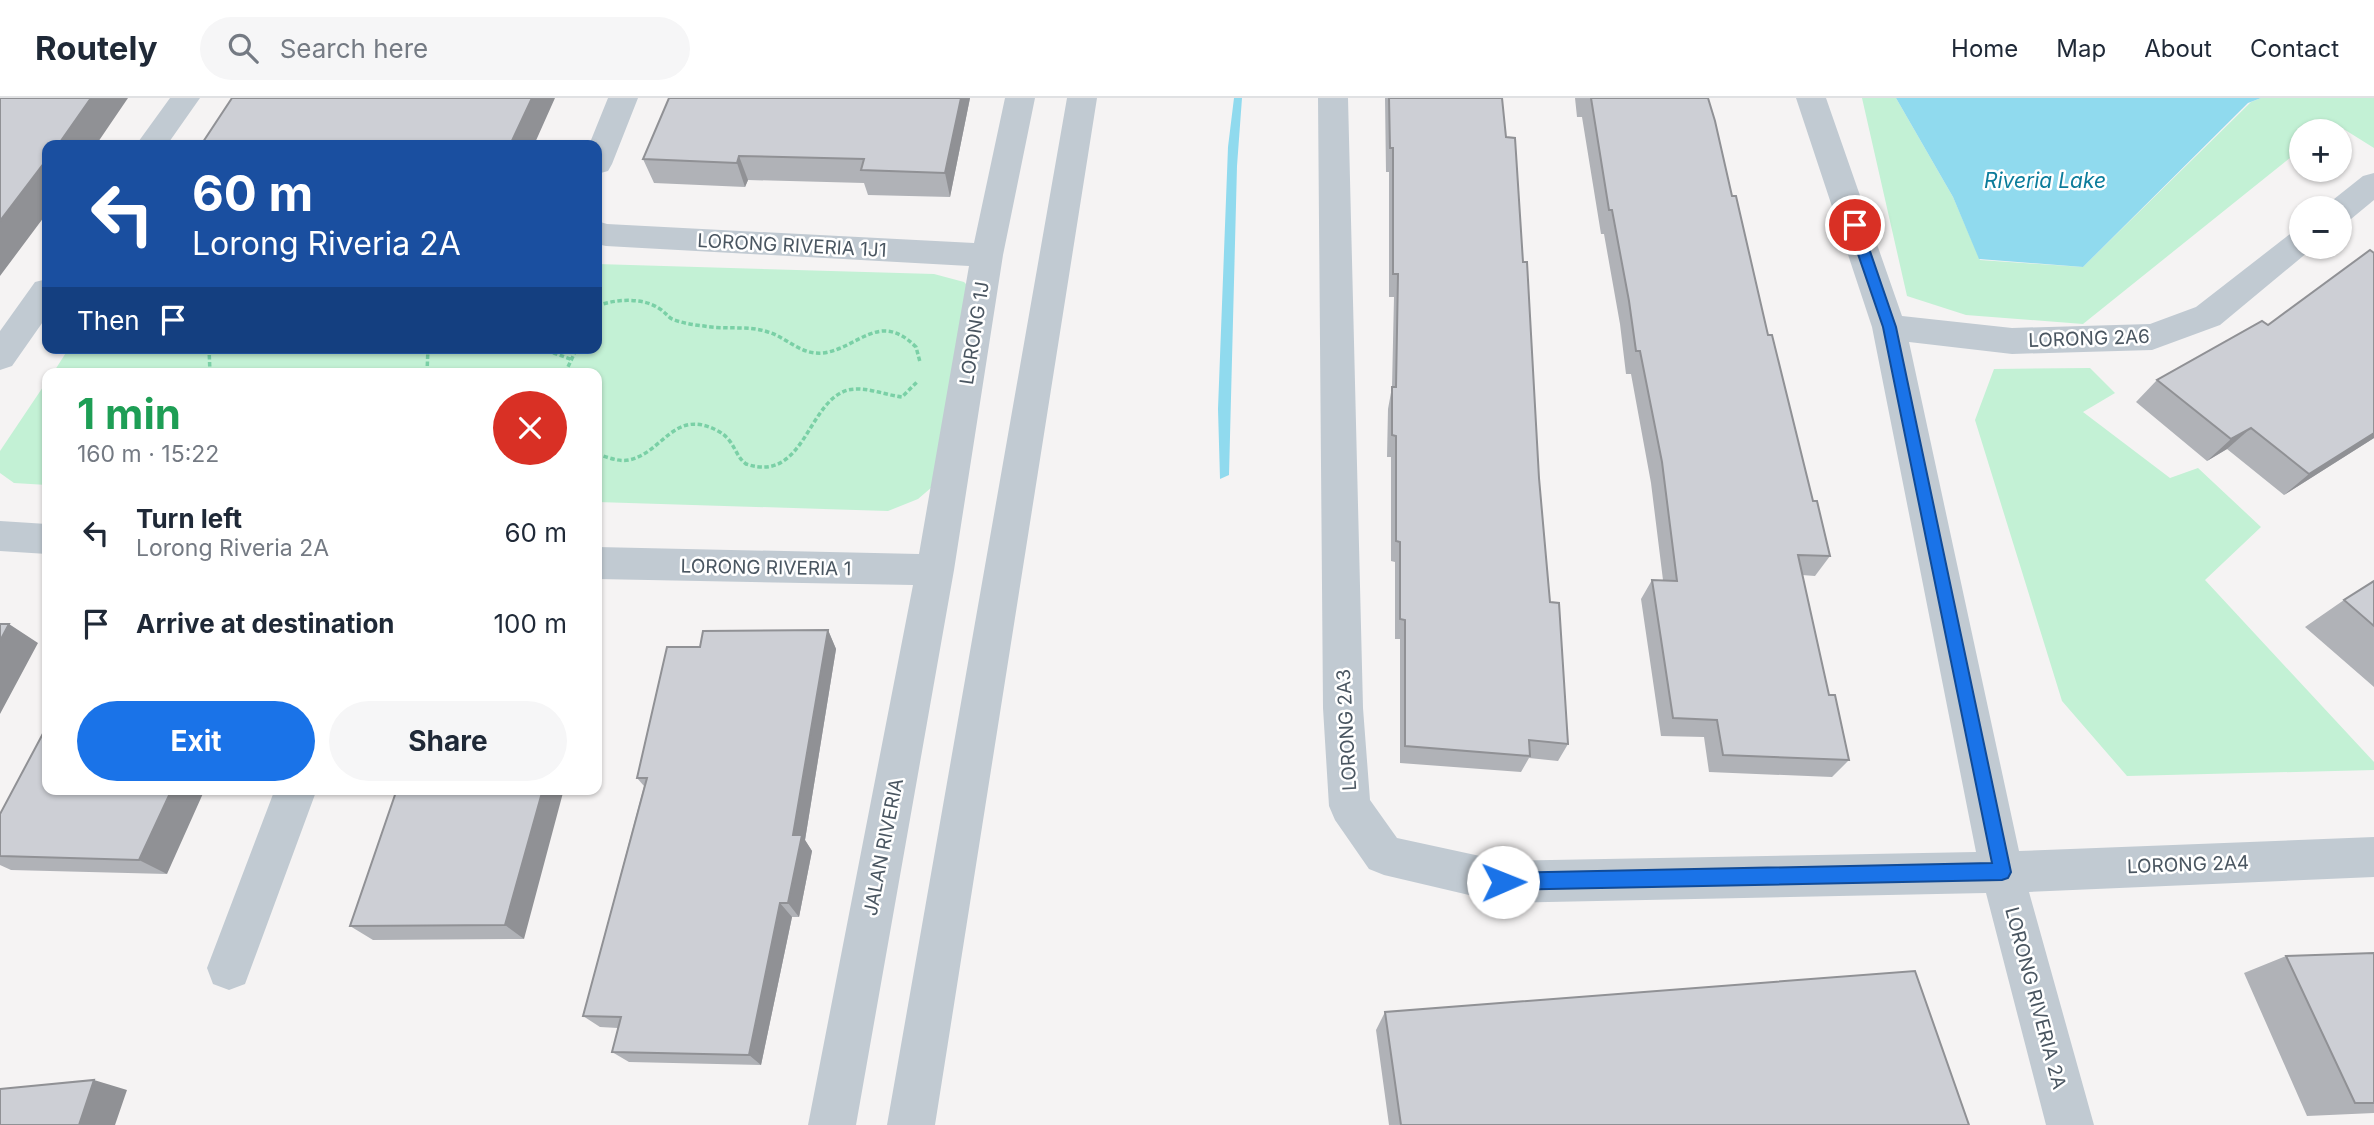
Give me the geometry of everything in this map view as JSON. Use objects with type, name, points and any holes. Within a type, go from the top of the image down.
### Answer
[{"type":"street","points":[[155,140],[185,98]]},
{"type":"street","points":[[602,151],[623,98]]},
{"type":"street","name":"LORONG 1J","points":[[935,570],[987,255],[1020,98]]},
{"type":"street","points":[[911,1125],[1082,98]]},
{"type":"street","name":"LORONG 2A3","points":[[1333,98],[1344,722],[1350,806],[1384,855],[1503,882],[2002,872]]},
{"type":"street","name":"LORONG RIVERIA 2A","points":[[1811,98],[1889,327],[2002,872],[2070,1125]]},
{"type":"street","points":[[2352,201],[2374,184]]},
{"type":"street","name":"LORONG RIVERIA 1J1","points":[[602,234],[987,255]]},
{"type":"street","name":"LORONG 2A6","points":[[1889,327],[2012,341],[2152,337],[2208,316],[2289,252]]},
{"type":"street","points":[[0,357],[42,298]]},
{"type":"street","points":[[0,536],[42,539]]},
{"type":"street","name":"LORONG RIVERIA 1","points":[[602,563],[935,570]]},
{"type":"street","name":"JALAN RIVERIA","points":[[832,1125],[935,570]]},
{"type":"street","points":[[229,968],[294,795]]},
{"type":"street","name":"LORONG 2A4","points":[[2002,872],[2374,857]]},
{"type":"path","points":[[602,305],[620,300],[642,303],[660,309],[670,318],[687,323],[769,332],[789,346],[815,353],[831,351],[860,335],[884,331],[895,333],[916,345],[920,351],[920,369]]},
{"type":"path","points":[[556,354],[573,360]]},
{"type":"path","points":[[568,368],[575,354]]},
{"type":"path","points":[[602,456],[631,462],[671,431],[696,425],[718,430],[732,441],[741,460],[754,466],[768,467],[784,461],[795,452],[835,397],[845,390],[860,389],[902,397],[911,390],[919,377]]},
{"type":"green space","points":[[1862,98],[1896,98],[1953,197],[1980,260],[2083,267],[2251,102],[2261,98],[2374,98],[2374,148],[2352,134],[2352,119],[2289,119],[2289,159],[2083,324],[1966,315],[1907,296]]},
{"type":"green space","points":[[602,264],[934,274],[964,282],[979,297],[939,481],[918,499],[888,511],[602,502],[602,368],[56,368],[65,354],[602,354]]},
{"type":"green space","points":[[2090,368],[2115,393],[2083,412],[2170,478],[2198,468],[2261,527],[2205,580],[2374,762],[2374,770],[2127,776],[2062,701],[1975,420],[1994,369]]},
{"type":"green space","points":[[42,388],[42,485],[14,483],[0,473],[0,451]]},
{"type":"water","points":[[1234,98],[1242,98],[1237,166],[1229,475],[1220,479],[1218,409],[1228,147]]},
{"type":"water","name":"Riveria Lake","points":[[1896,98],[2261,98],[2248,103],[2083,267],[1979,259],[1953,197]]},
{"type":"building","points":[[0,98],[91,98],[62,140],[42,140],[42,166],[0,221]]},
{"type":"building","points":[[232,98],[532,98],[512,140],[204,140]]},
{"type":"building","points":[[669,98],[961,98],[945,173],[861,170],[864,159],[739,156],[737,163],[643,159]]},
{"type":"building","points":[[1389,98],[1502,98],[1506,137],[1515,138],[1523,262],[1527,262],[1539,478],[1550,602],[1559,603],[1568,744],[1529,740],[1530,756],[1405,746],[1405,620],[1400,619],[1400,542],[1396,541],[1396,436],[1392,435],[1392,387],[1396,387],[1398,274],[1393,274],[1393,148],[1390,148]]},
{"type":"building","points":[[1591,98],[1708,98],[1732,196],[1736,196],[1768,335],[1772,335],[1813,501],[1817,501],[1830,556],[1798,555],[1829,695],[1835,695],[1849,760],[1723,755],[1717,720],[1673,718],[1652,580],[1677,581],[1662,462],[1640,351],[1636,351]]},
{"type":"building","points":[[2370,250],[2374,253],[2374,433],[2309,474],[2251,428],[2231,439],[2157,380],[2262,321],[2268,325]]},
{"type":"building","points":[[2374,581],[2374,626],[2344,600]]},
{"type":"building","points":[[0,624],[9,624],[0,641]]},
{"type":"building","points":[[828,630],[793,835],[802,835],[788,903],[780,903],[749,1055],[612,1052],[621,1017],[583,1016],[647,778],[637,778],[667,647],[700,647],[703,631]]},
{"type":"building","points":[[42,735],[42,795],[169,795],[139,860],[0,856],[0,814]]},
{"type":"building","points":[[395,795],[541,795],[505,925],[350,926]]},
{"type":"building","points":[[2374,953],[2374,1103],[2355,1103],[2286,956]]},
{"type":"building","points":[[1915,971],[1969,1125],[1401,1125],[1385,1012]]},
{"type":"building","points":[[94,1080],[79,1125],[0,1125],[0,1089]]},
{"type":"route","points":[[1503,882],[2002,872],[1889,327],[1855,225]]}]
